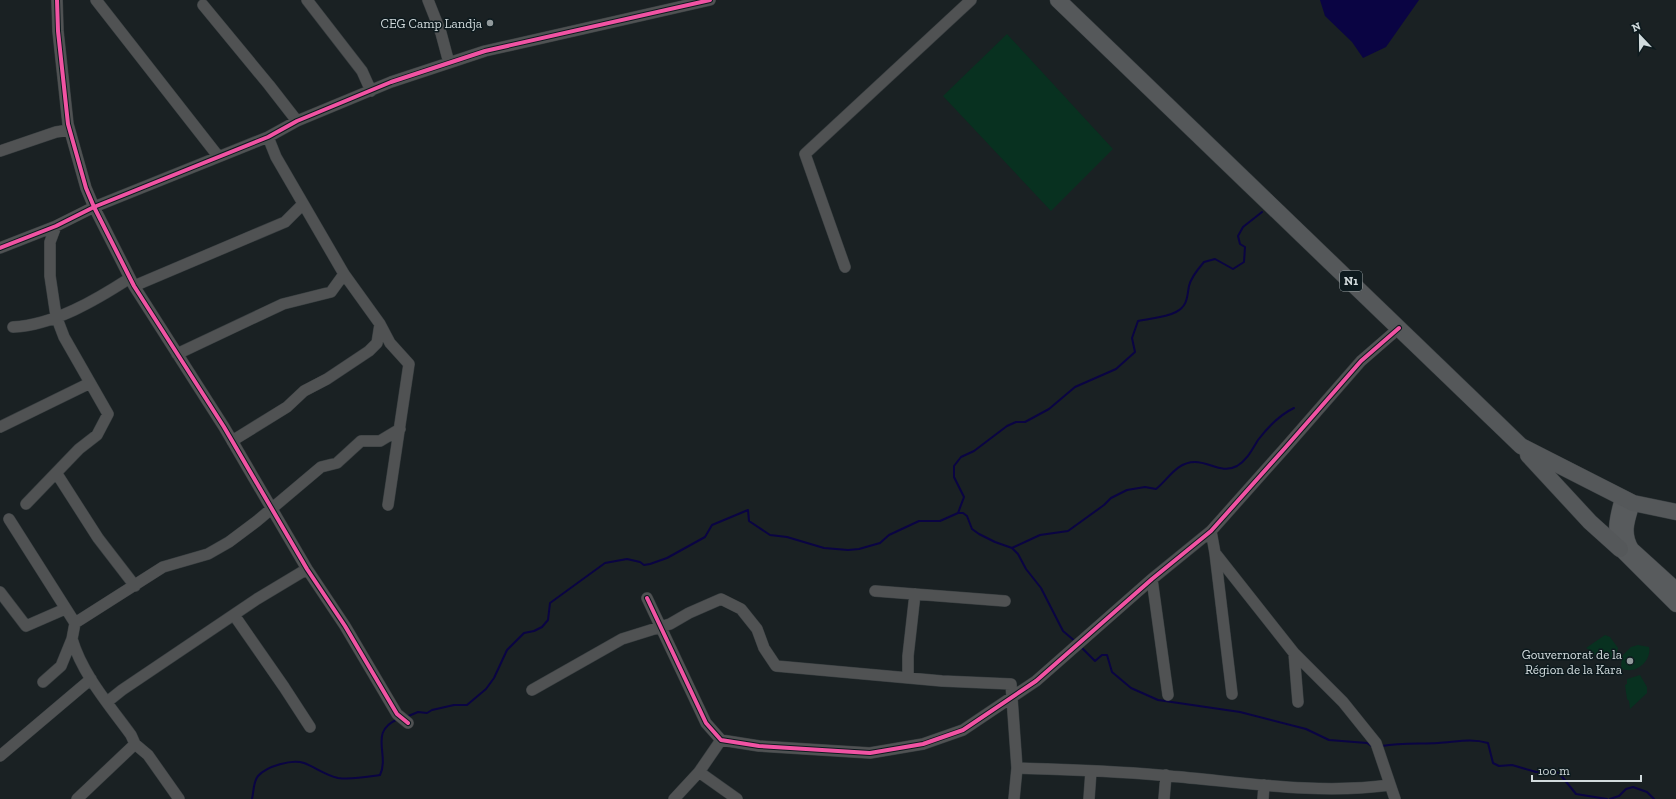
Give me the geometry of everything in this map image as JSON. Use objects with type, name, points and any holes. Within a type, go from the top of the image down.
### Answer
[{"type":"highway","name":"N1","points":[[1058,0],[1520,446],[1628,500],[1676,512]]},
{"type":"highway","points":[[1520,446],[1590,522],[1620,549]]},
{"type":"main road","points":[[1628,500],[1615,523],[1616,537],[1620,549],[1676,605]]},
{"type":"main road","points":[[1628,500],[1626,523],[1628,543],[1632,549],[1676,589]]},
{"type":"street","points":[[57,0],[58,31],[69,130],[86,188],[94,206],[132,282],[232,441],[307,569],[345,626],[397,714],[408,723]]},
{"type":"street","points":[[96,0],[218,156]]},
{"type":"street","points":[[307,0],[362,71],[371,91]]},
{"type":"street","points":[[428,0],[441,33],[449,63]]},
{"type":"street","points":[[0,248],[56,226],[94,206],[268,137],[297,122],[371,91],[449,63],[485,51],[710,0]]},
{"type":"street","points":[[845,267],[805,154],[971,0]]},
{"type":"street","points":[[203,5],[269,85],[297,122]]},
{"type":"street","points":[[0,152],[56,132],[69,130]]},
{"type":"street","points":[[268,137],[276,157],[344,274],[380,324],[390,343],[409,364],[388,505]]},
{"type":"street","points":[[13,327],[40,323],[100,298],[132,282],[285,222],[303,204]]},
{"type":"street","points":[[26,504],[79,450],[97,435],[108,414],[64,337],[56,316],[50,276],[50,242],[56,226]]},
{"type":"street","points":[[177,354],[284,304],[331,292],[344,274]]},
{"type":"street","points":[[232,441],[287,407],[304,391],[327,379],[369,351],[378,342],[380,324]]},
{"type":"street","points":[[647,598],[706,723],[721,740],[759,746],[870,753],[923,744],[963,730],[1013,698],[1036,681],[1152,579],[1210,531],[1361,361],[1399,328]]},
{"type":"street","points":[[0,427],[90,383]]},
{"type":"street","points":[[75,623],[163,567],[208,554],[229,542],[321,467],[337,463],[361,441],[380,441],[400,429]]},
{"type":"street","points":[[57,474],[98,538],[135,586]]},
{"type":"street","points":[[9,519],[75,623],[72,639],[61,666],[43,682]]},
{"type":"street","points":[[1210,531],[1216,553],[1232,694]]},
{"type":"street","points":[[1216,553],[1294,653],[1343,702],[1378,747],[1395,799]]},
{"type":"street","points":[[107,702],[122,690],[234,614],[307,569]]},
{"type":"street","points":[[1152,579],[1168,695]]},
{"type":"street","points":[[876,590],[1005,601]]},
{"type":"street","points":[[0,592],[26,626],[65,609]]},
{"type":"street","points":[[908,678],[908,656],[915,594]]},
{"type":"street","points":[[532,690],[622,639],[661,628],[689,613],[721,600],[741,609],[757,629],[764,648],[776,666],[942,681],[1011,684],[1017,768],[1014,799]]},
{"type":"street","points":[[234,614],[310,727]]},
{"type":"street","points":[[72,639],[74,648],[91,679],[132,735],[135,744],[148,755],[179,799]]},
{"type":"street","points":[[1294,653],[1298,702]]},
{"type":"street","points":[[0,756],[91,679]]},
{"type":"street","points":[[674,799],[699,772],[721,740]]},
{"type":"street","points":[[77,799],[135,744]]},
{"type":"street","points":[[1017,768],[1166,775],[1264,785],[1338,790],[1366,789],[1390,785]]},
{"type":"street","points":[[1089,799],[1091,771]]},
{"type":"street","points":[[699,772],[737,799]]},
{"type":"street","points":[[1164,799],[1166,775]]},
{"type":"street","points":[[1263,799],[1264,785]]},
{"type":"green space","points":[[1007,34],[1113,149],[1051,211],[943,96]]},
{"type":"green space","points":[[1605,635],[1610,637],[1618,648],[1615,659],[1590,654],[1591,651],[1586,648]]},
{"type":"green space","points":[[1638,645],[1649,647],[1648,657],[1645,662],[1637,669],[1626,670],[1621,668],[1622,656],[1631,647]]},
{"type":"green space","points":[[1640,675],[1647,687],[1647,693],[1630,709],[1625,685],[1627,684],[1627,679]]},
{"type":"shaded area","points":[[1320,0],[1419,0],[1386,47],[1363,58],[1352,42],[1325,16]]},
{"type":"waterway","points":[[406,717],[418,712],[427,713],[432,710],[454,705],[467,705],[486,689],[494,678],[507,650],[524,633],[534,631],[542,627],[548,620],[550,603],[605,563],[627,559],[640,562],[644,565],[667,558],[705,537],[712,525],[748,510],[749,521],[770,535],[787,537],[824,548],[848,550],[859,549],[880,543],[889,535],[919,521],[940,521],[958,513],[964,497],[954,477],[954,466],[961,457],[974,451],[1007,426],[1016,422],[1025,422],[1049,409],[1075,387],[1116,369],[1135,352],[1132,338],[1138,321],[1167,316],[1180,310],[1185,304],[1191,279],[1204,262],[1215,259],[1233,269],[1244,262],[1245,247],[1240,244],[1238,236],[1243,227],[1262,212]]},
{"type":"waterway","points":[[1012,548],[1040,535],[1068,531],[1104,505],[1111,498],[1127,490],[1145,487],[1156,489],[1177,468],[1188,463],[1200,462],[1226,469],[1237,466],[1246,458],[1270,426],[1283,414],[1294,408]]},
{"type":"waterway","points":[[958,513],[963,513],[967,516],[972,529],[979,534],[1012,548],[1018,554],[1026,569],[1041,588],[1063,631],[1076,642]]},
{"type":"waterway","points":[[1080,646],[1095,661],[1102,655],[1107,655],[1112,672],[1131,688],[1158,700],[1240,712],[1306,729],[1329,740],[1367,743],[1373,747]]},
{"type":"waterway","points":[[252,799],[256,778],[267,769],[280,764],[293,762],[304,763],[329,775],[343,779],[380,775],[383,759],[382,737],[384,730],[389,724],[398,719]]},
{"type":"waterway","points":[[1382,746],[1469,741],[1488,743],[1493,763],[1499,766],[1512,765],[1536,772],[1552,771],[1559,773],[1576,794],[1607,799]]},
{"type":"waterway","points":[[1610,799],[1619,796],[1626,789],[1633,787],[1647,792],[1654,799]]},
{"type":"cycle path","points":[[57,0],[58,31],[68,124],[86,188],[94,207],[134,286],[224,427],[307,569],[345,626],[397,714],[408,723]]},
{"type":"cycle path","points":[[0,248],[56,226],[94,207],[268,137],[297,121],[391,82],[485,51],[710,0]]},
{"type":"cycle path","points":[[647,598],[706,723],[721,740],[759,746],[870,753],[923,744],[963,730],[1036,681],[1152,579],[1211,531],[1361,361],[1399,328]]},
{"type":"place","name":"CEG Camp Landja","points":[[490,23]]},
{"type":"place","name":"Gouvernorat de la Région de la Kara","points":[[1630,661]]}]
